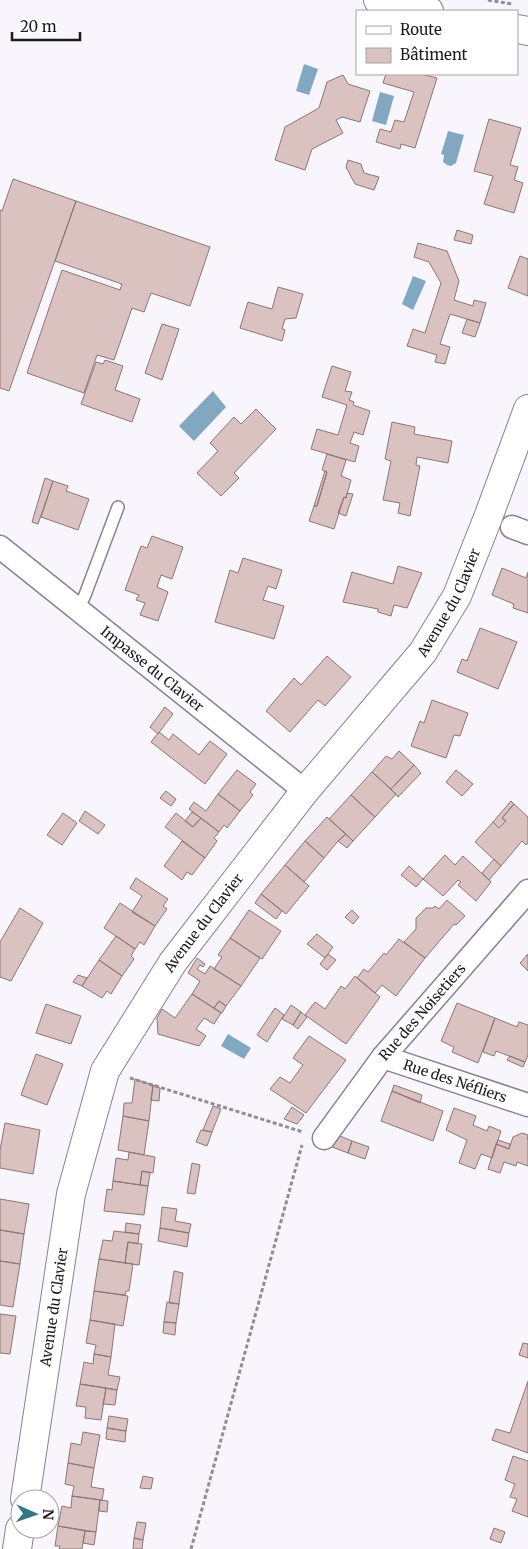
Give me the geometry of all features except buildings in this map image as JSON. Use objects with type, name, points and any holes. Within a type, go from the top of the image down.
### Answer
[{"type":"street","points":[[378,0],[424,10]]},
{"type":"street","name":"Avenue du Clavier","points":[[26,1489],[71,1194],[105,1071],[173,962],[305,792],[423,652],[457,596],[528,409]]},
{"type":"street","name":"Impasse du Clavier","points":[[0,547],[305,792]]},
{"type":"street","name":"Rue des Noisetiers","points":[[315,1135],[528,891]]},
{"type":"street","name":"Rue des Néfliers","points":[[383,1057],[528,1105]]},
{"type":"lane","points":[[78,609],[118,507]]},
{"type":"path","points":[[488,0],[501,10]]},
{"type":"path","points":[[105,1071],[315,1135],[191,1549]]},
{"type":"water","points":[[304,64],[318,69],[309,95],[296,91]]},
{"type":"water","points":[[380,92],[394,96],[386,125],[372,121]]},
{"type":"water","points":[[448,131],[464,135],[456,163],[451,166],[443,162],[444,155],[441,154]]},
{"type":"water","points":[[413,276],[426,281],[413,310],[402,304]]},
{"type":"water","points":[[213,391],[226,407],[194,441],[179,426]]},
{"type":"water","points":[[228,1034],[251,1048],[244,1059],[221,1046]]}]
